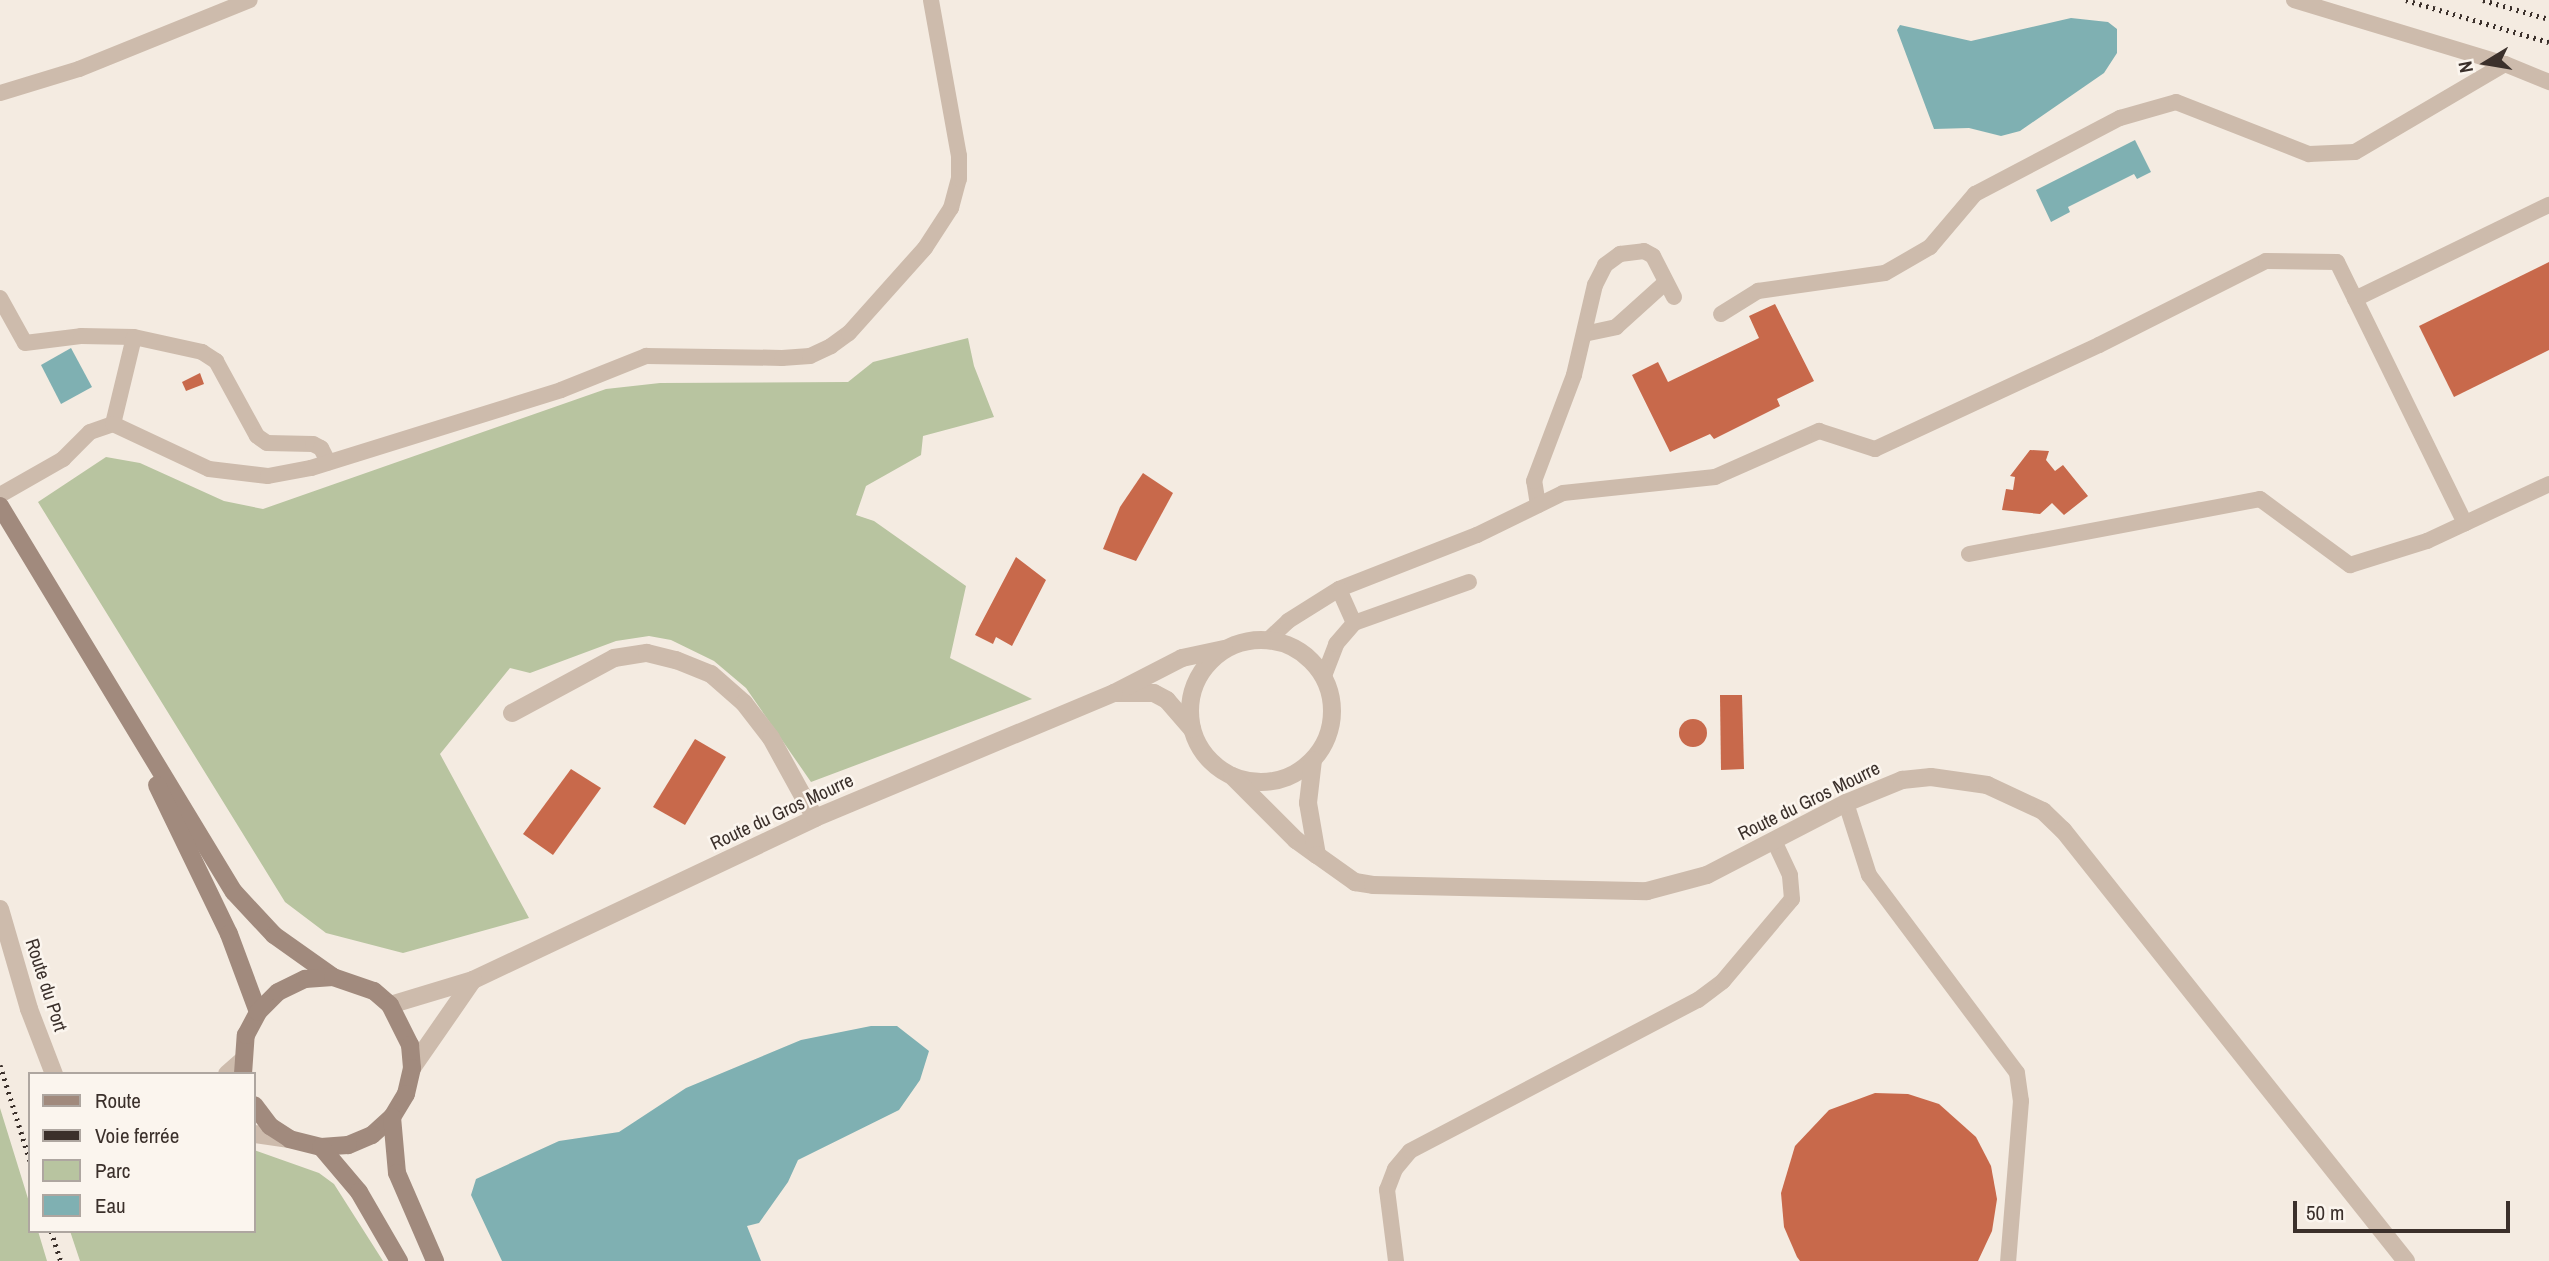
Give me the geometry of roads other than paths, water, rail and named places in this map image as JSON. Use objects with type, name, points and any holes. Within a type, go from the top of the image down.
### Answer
[{"type":"street","points":[[0,506],[234,892],[274,935],[333,977]]},
{"type":"street","points":[[1232,776],[1274,781],[1294,774],[1313,760],[1326,742],[1332,720],[1331,697],[1324,676],[1291,645],[1269,639]]},
{"type":"street","name":"Route du Gros Mourre","points":[[390,1005],[472,980],[815,818],[1114,693],[1182,658],[1246,641],[1269,639]]},
{"type":"street","points":[[1192,729],[1195,684],[1207,664],[1224,649]]},
{"type":"street","points":[[512,713],[614,659],[646,653],[676,660],[711,674],[744,703],[771,738],[815,818]]},
{"type":"street","name":"Route du Gros Mourre","points":[[1114,693],[1154,693],[1167,700],[1192,729],[1200,748],[1317,855],[1356,882],[1373,885],[1613,892],[1678,886],[1846,803],[1902,780],[1931,777],[1987,785],[2043,811],[2063,830],[2406,1261]]},
{"type":"street","points":[[125,715],[229,934],[258,1012]]},
{"type":"street","points":[[1313,760],[1308,803],[1317,855]]},
{"type":"street","name":"Route du Port","points":[[0,909],[29,1009],[53,1072]]},
{"type":"street","points":[[243,1067],[246,1035],[258,1012],[278,992],[304,979],[333,977],[354,981],[390,1005],[410,1045],[412,1068]]},
{"type":"street","points":[[256,1134],[321,1147],[348,1145],[372,1135],[392,1117],[405,1094],[412,1068],[472,980]]},
{"type":"street","points":[[256,1108],[270,1126],[290,1139]]},
{"type":"street","points":[[392,1117],[397,1173],[435,1261]]},
{"type":"street","points":[[321,1147],[359,1192],[399,1261]]},
{"type":"lane","points":[[0,93],[79,69],[250,0]]},
{"type":"lane","points":[[0,495],[63,459],[90,432],[113,424],[209,469],[243,477],[268,476],[328,462],[561,390],[646,356],[810,356],[849,333],[925,248],[951,208],[959,179],[931,0]]},
{"type":"lane","points":[[2294,0],[2505,64],[2549,82]]},
{"type":"lane","points":[[1721,314],[1758,291],[1885,272],[1930,247],[1975,194],[2120,118],[2176,102],[2309,154],[2355,152],[2505,64]]},
{"type":"lane","points":[[2355,299],[2549,205]]},
{"type":"lane","points":[[1538,505],[1534,481],[1574,375],[1595,285],[1605,265],[1620,254],[1644,251],[1653,256],[1674,297]]},
{"type":"lane","points":[[1269,639],[1288,621],[1339,589],[1563,493],[1715,477],[1819,431],[1875,449],[2099,345],[2266,261],[2337,262],[2465,523]]},
{"type":"lane","points":[[1584,334],[1616,327],[1666,282]]},
{"type":"lane","points":[[0,298],[25,343],[81,336],[134,337],[202,352],[216,361],[257,436],[267,443],[313,444],[321,448],[328,462]]},
{"type":"lane","points":[[113,424],[134,337]]},
{"type":"lane","points":[[1969,554],[2260,499],[2350,565],[2427,541],[2549,484]]},
{"type":"lane","points":[[1324,676],[1336,644],[1353,623],[1469,582]]},
{"type":"lane","points":[[1339,589],[1353,623]]},
{"type":"lane","points":[[1846,803],[1869,875],[2017,1073],[2021,1101],[2008,1261]]},
{"type":"lane","points":[[1396,1261],[1387,1190],[1395,1168],[1410,1151],[1698,1000],[1723,981],[1792,899],[1790,874],[1774,840]]},
{"type":"water","points":[[2071,18],[2108,22],[2117,29],[2117,53],[2104,73],[2020,131],[2001,136],[1969,128],[1934,129],[1897,30],[1900,25],[1971,41]]},
{"type":"water","points":[[2135,140],[2151,172],[2137,179],[2134,174],[2068,207],[2070,212],[2051,222],[2036,190]]},
{"type":"water","points":[[71,348],[92,387],[61,404],[41,365]]},
{"type":"water","points":[[871,1026],[897,1026],[929,1051],[920,1080],[899,1110],[798,1160],[788,1182],[759,1223],[747,1226],[761,1261],[502,1261],[471,1195],[476,1179],[559,1141],[619,1132],[686,1088],[801,1040]]},
{"type":"railway","points":[[2406,0],[2549,42]]},
{"type":"railway","points":[[2483,0],[2549,19]]},
{"type":"railway","points":[[0,1065],[28,1155]]},
{"type":"railway","points":[[52,1233],[61,1261]]}]
